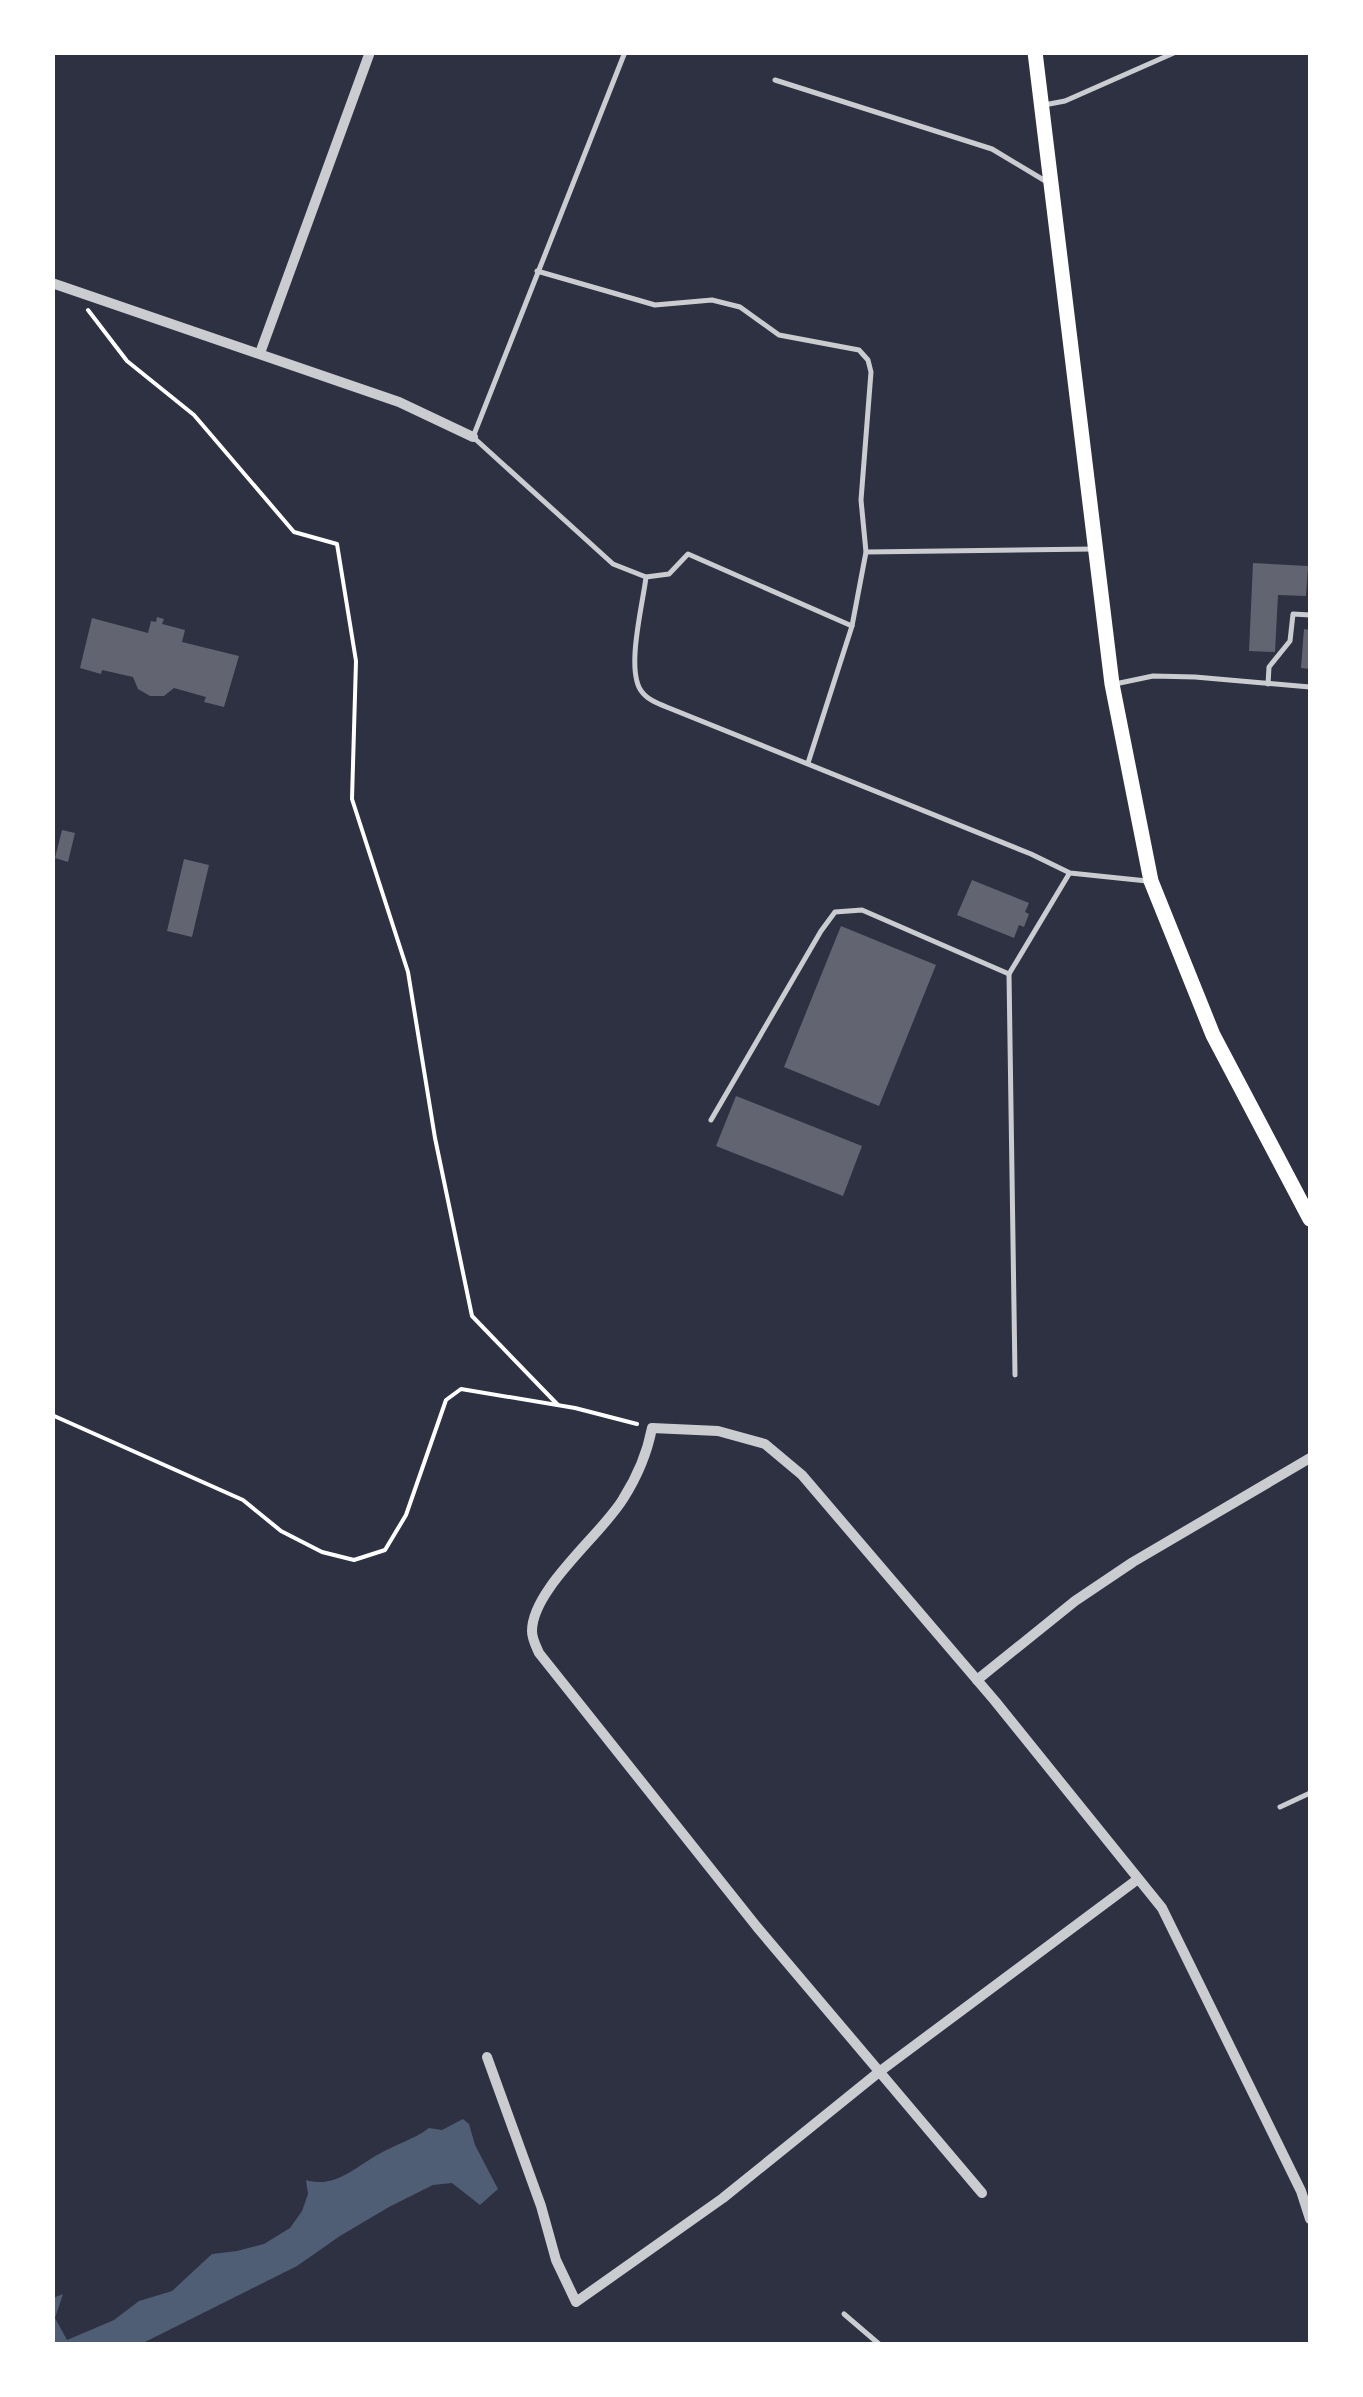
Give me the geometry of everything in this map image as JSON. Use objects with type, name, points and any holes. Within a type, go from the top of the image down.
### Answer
[{"type":"main road","points":[[1035,52],[1112,684],[1151,881],[1213,1035],[1310,1219]]},
{"type":"street","points":[[260,353],[370,52]]},
{"type":"street","points":[[52,282],[399,402],[473,438]]},
{"type":"street","points":[[982,2193],[745,1912],[539,1653],[532,1629],[542,1600],[622,1502],[647,1454],[652,1428],[718,1431],[765,1444],[802,1475],[977,1680],[1162,1908],[1301,2191],[1310,2220]]},
{"type":"street","points":[[977,1680],[1089,1591],[1310,1458]]},
{"type":"street","points":[[487,2057],[541,2206],[556,2260],[576,2302],[723,2198],[879,2072],[1138,1879]]},
{"type":"lane","points":[[624,52],[473,438],[613,564],[646,577],[668,574],[688,554],[852,626]]},
{"type":"lane","points":[[1042,106],[1065,101],[1176,52]]},
{"type":"lane","points":[[775,80],[992,149],[1051,184]]},
{"type":"lane","points":[[537,271],[655,305],[712,300],[740,307],[779,335],[859,350],[868,360],[871,372],[861,500],[866,552],[852,626],[808,762]]},
{"type":"lane","points":[[866,552],[1096,549]]},
{"type":"lane","points":[[646,577],[634,662],[636,682],[645,697],[1070,873],[1151,881]]},
{"type":"lane","points":[[1268,684],[1269,666],[1290,641],[1293,614],[1310,615]]},
{"type":"lane","points":[[1112,684],[1152,676],[1310,688]]},
{"type":"lane","points":[[1015,1375],[1009,974],[1070,873]]},
{"type":"lane","points":[[711,1120],[834,912],[862,910],[1009,974]]},
{"type":"lane","points":[[1280,1808],[1310,1794]]},
{"type":"lane","points":[[844,2314],[879,2344]]},
{"type":"path","points":[[74,290],[127,362],[194,414],[294,532],[337,544],[356,661],[352,798],[408,972],[472,1316],[558,1405]]},
{"type":"path","points":[[52,1415],[243,1500],[281,1531],[322,1552],[354,1560],[385,1550],[406,1515],[446,1400],[461,1389],[558,1405],[652,1428]]},
{"type":"water","points":[[463,2119],[469,2124],[475,2145],[498,2189],[480,2205],[452,2183],[433,2185],[340,2236],[297,2266],[141,2344],[53,2344],[53,2298],[63,2294],[55,2318],[67,2340],[114,2320],[139,2301],[172,2291],[212,2254],[264,2244],[290,2228],[308,2194],[306,2180],[336,2179],[429,2128],[442,2130]]},
{"type":"building","points":[[1253,563],[1308,566],[1306,596],[1278,595],[1275,652],[1249,651]]},
{"type":"building","points":[[157,617],[164,619],[162,624],[185,630],[182,642],[239,656],[224,707],[174,688],[164,696],[150,696],[138,689],[133,677],[80,668],[92,618],[148,633],[151,621],[156,622]]},
{"type":"building","points":[[1304,629],[1310,630],[1310,669],[1301,668]]},
{"type":"building","points":[[62,830],[75,833],[68,862],[55,858]]},
{"type":"building","points":[[184,859],[209,865],[192,937],[167,931]]},
{"type":"building","points":[[972,880],[1029,903],[1024,927],[1019,925],[1014,938],[957,915]]},
{"type":"building","points":[[841,926],[936,965],[879,1106],[784,1067]]},
{"type":"building","points":[[736,1096],[862,1146],[843,1196],[716,1146]]}]
